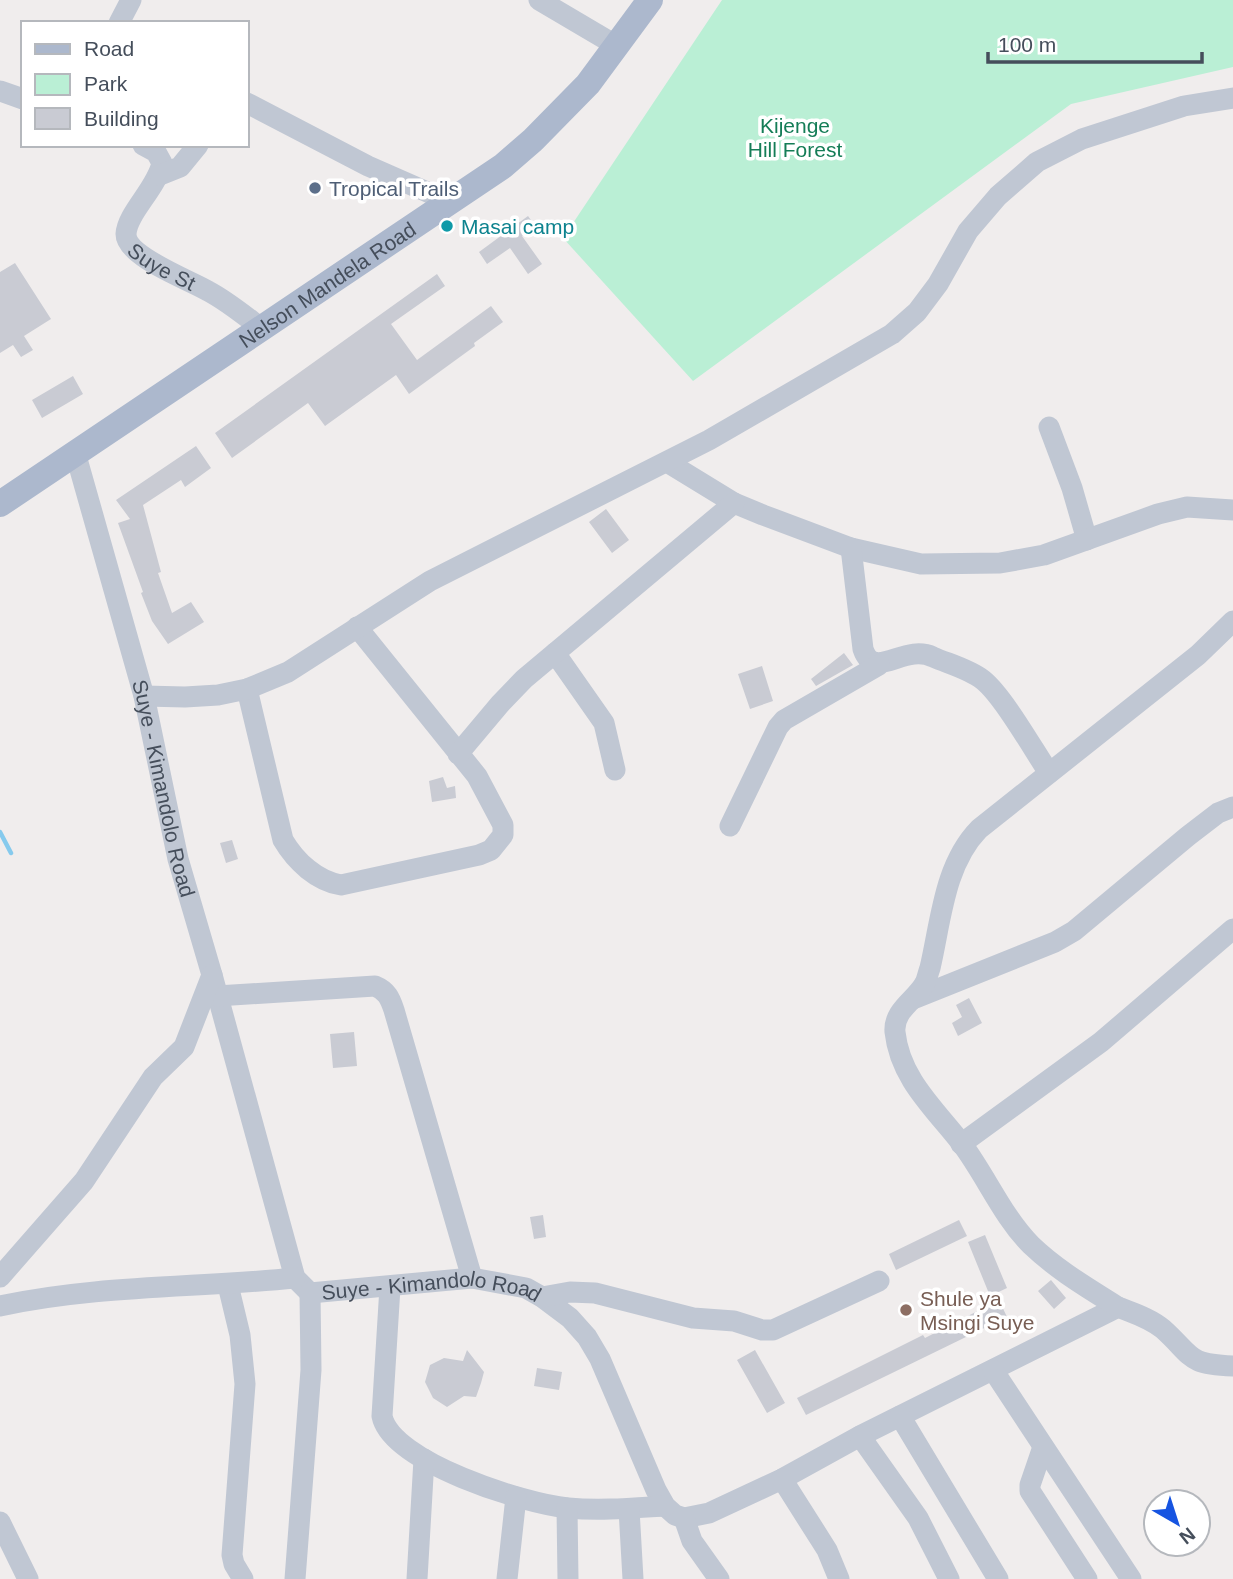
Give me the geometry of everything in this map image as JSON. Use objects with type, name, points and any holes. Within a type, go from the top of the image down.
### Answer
[{"type":"main road","name":"Nelson Mandela Road","points":[[0,504],[482,182],[533,140],[588,84],[650,0]]},
{"type":"street","points":[[120,21],[131,0]]},
{"type":"street","points":[[539,0],[617,46]]},
{"type":"street","points":[[0,91],[21,98]]},
{"type":"street","points":[[144,696],[218,695],[247,689],[288,672],[430,581],[667,462],[892,334],[917,312],[938,284],[968,231],[998,196],[1037,162],[1082,139],[1184,106],[1233,98]]},
{"type":"street","points":[[248,104],[368,166],[450,202]]},
{"type":"street","points":[[147,147],[159,156],[162,163],[160,175]]},
{"type":"street","points":[[160,175],[180,167],[196,147]]},
{"type":"street","name":"Suye St","points":[[160,175],[131,218],[126,233],[127,241],[134,250],[153,263],[207,290],[261,328]]},
{"type":"street","points":[[1049,427],[1072,488],[1087,540]]},
{"type":"street","name":"Suye - Kimandolo Road","points":[[75,452],[144,696],[178,859],[295,1278],[310,1293],[472,1278],[526,1289],[542,1297],[570,1318],[587,1337],[600,1359],[665,1506]]},
{"type":"street","points":[[667,462],[734,503],[851,548],[921,564],[1000,563],[1044,555],[1188,507],[1233,510]]},
{"type":"street","points":[[458,754],[500,704],[555,653],[734,503]]},
{"type":"street","points":[[851,548],[863,649],[866,659],[879,665]]},
{"type":"street","points":[[1233,621],[1198,655],[979,829],[966,843],[955,863],[924,984],[895,1022],[895,1031],[907,1071],[929,1108],[961,1144],[1029,1243],[1050,1262],[1118,1307],[1161,1328],[1192,1359],[1211,1365],[1233,1366]]},
{"type":"street","points":[[247,689],[283,841],[297,859],[329,883],[341,885],[479,855],[491,850],[503,835],[503,825],[477,776],[357,627]]},
{"type":"street","points":[[730,826],[778,727],[784,720],[879,665],[914,652],[928,654],[982,679],[999,698],[1049,773]]},
{"type":"street","points":[[555,653],[604,723],[615,770]]},
{"type":"street","points":[[913,999],[1055,942],[1073,931],[1218,813],[1233,807]]},
{"type":"street","points":[[961,1144],[1101,1042],[1233,929]]},
{"type":"street","points":[[0,1277],[84,1181],[153,1077],[184,1047],[215,985],[375,986],[384,990],[394,1010],[472,1278]]},
{"type":"street","points":[[0,1306],[78,1292],[228,1285],[295,1278]]},
{"type":"street","points":[[542,1297],[570,1292],[595,1293],[693,1318],[734,1321],[762,1330],[773,1330],[879,1282]]},
{"type":"street","points":[[228,1285],[240,1335],[245,1384],[232,1555],[243,1579]]},
{"type":"street","points":[[390,1287],[382,1416],[390,1433],[400,1444],[424,1459],[516,1497],[567,1508],[629,1509],[665,1506],[675,1515],[684,1518],[709,1513],[782,1479],[860,1436],[1118,1307]]},
{"type":"street","points":[[295,1579],[311,1370],[310,1293]]},
{"type":"street","points":[[993,1370],[1131,1579]]},
{"type":"street","points":[[900,1416],[998,1579]]},
{"type":"street","points":[[860,1436],[918,1518],[950,1579]]},
{"type":"street","points":[[1043,1447],[1030,1491],[1087,1579]]},
{"type":"street","points":[[417,1579],[424,1459]]},
{"type":"street","points":[[782,1479],[827,1550],[839,1579]]},
{"type":"street","points":[[507,1579],[516,1497]]},
{"type":"street","points":[[567,1508],[568,1579]]},
{"type":"street","points":[[629,1509],[633,1579]]},
{"type":"street","points":[[684,1518],[692,1541],[719,1579]]},
{"type":"street","points":[[0,1522],[28,1579]]},
{"type":"street","points":[[697,1579],[701,1556]]},
{"type":"green space","name":"Kijenge Hill Forest","points":[[722,0],[1233,0],[1233,67],[1071,104],[693,381],[563,238]]},
{"type":"building","points":[[528,216],[536,227],[522,236],[542,264],[528,274],[510,248],[487,264],[479,252]]},
{"type":"building","points":[[15,263],[51,319],[24,336],[33,350],[21,357],[13,345],[0,353],[0,272]]},
{"type":"building","points":[[437,274],[445,286],[391,324],[417,360],[491,306],[503,322],[409,394],[396,375],[325,426],[308,403],[232,458],[215,433]]},
{"type":"building","points":[[73,376],[83,394],[42,418],[32,400]]},
{"type":"building","points":[[196,446],[211,468],[185,487],[181,480],[143,505],[161,572],[158,573],[172,613],[191,602],[204,622],[168,644],[152,621],[141,593],[143,592],[118,523],[130,519],[116,500]]},
{"type":"building","points":[[606,509],[629,540],[612,553],[589,522]]},
{"type":"building","points":[[844,653],[853,665],[816,686],[811,679]]},
{"type":"building","points":[[762,666],[773,701],[750,709],[738,674]]},
{"type":"building","points":[[443,777],[447,788],[455,786],[456,798],[432,802],[429,781]]},
{"type":"building","points":[[232,840],[238,859],[226,863],[220,843]]},
{"type":"building","points":[[969,998],[982,1023],[958,1036],[952,1023],[962,1017],[956,1005]]},
{"type":"building","points":[[354,1032],[357,1066],[333,1068],[330,1034]]},
{"type":"building","points":[[543,1215],[546,1237],[534,1239],[530,1217]]},
{"type":"building","points":[[959,1220],[967,1236],[896,1270],[889,1254]]},
{"type":"building","points":[[985,1235],[1007,1288],[990,1296],[968,1242]]},
{"type":"building","points":[[1051,1280],[1066,1298],[1054,1309],[1038,1291]]},
{"type":"building","points":[[999,1300],[1007,1317],[806,1415],[797,1398]]},
{"type":"building","points":[[467,1350],[484,1372],[481,1383],[476,1397],[464,1396],[447,1407],[433,1398],[425,1382],[430,1365],[444,1358],[463,1361]]},
{"type":"building","points":[[755,1350],[785,1403],[767,1413],[737,1360]]},
{"type":"building","points":[[537,1368],[562,1372],[559,1390],[534,1386]]},
{"type":"waterway","points":[[0,832],[11,853]]},
{"type":"place","name":"Tropical Trails","points":[[315,188]]},
{"type":"place","name":"Masai camp","points":[[447,226]]},
{"type":"place","name":"Shule ya Msingi Suye","points":[[906,1310]]}]
